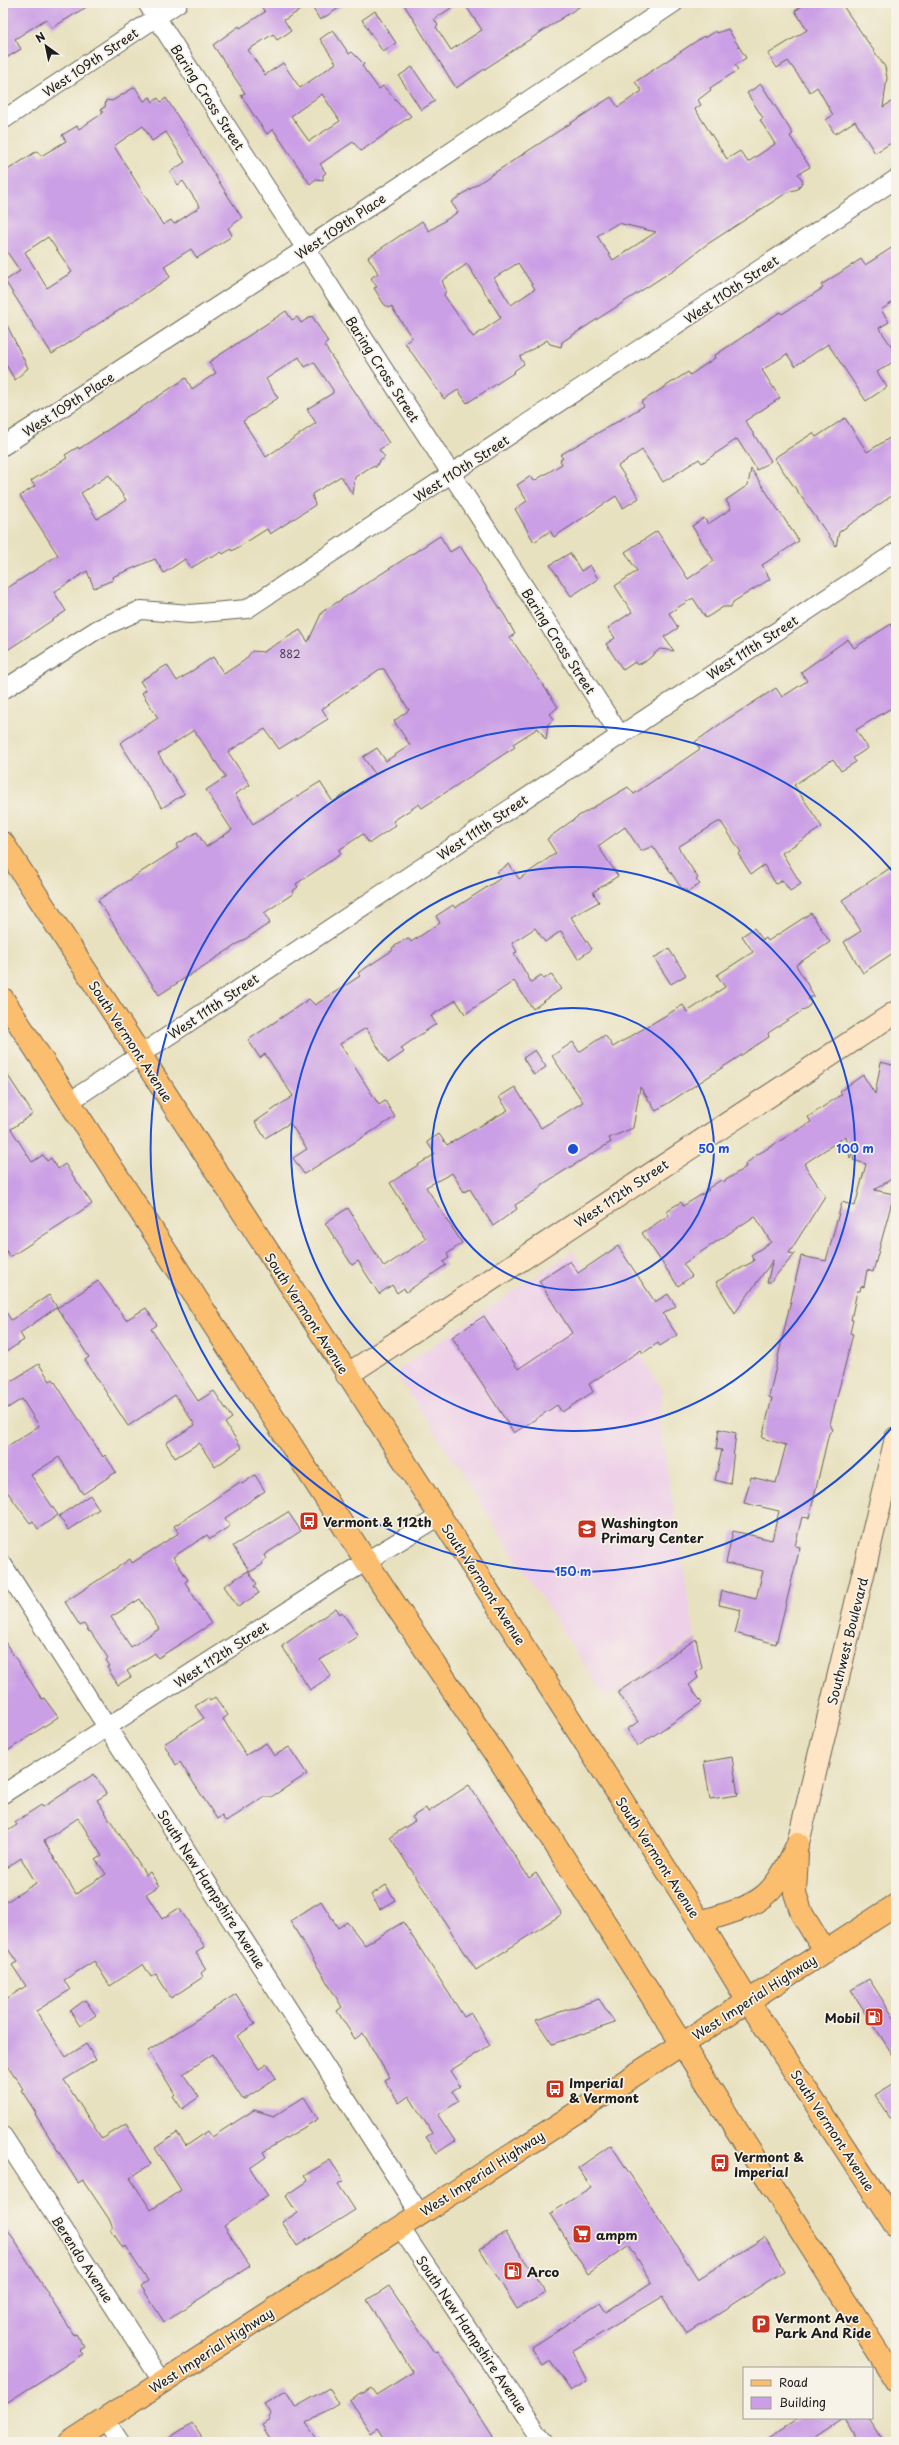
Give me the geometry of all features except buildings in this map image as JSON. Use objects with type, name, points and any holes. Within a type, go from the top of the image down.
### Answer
[{"type":"main road","name":"South Vermont Avenue","points":[[3,843],[347,1375],[440,1516],[700,1922],[748,2001],[896,2226]]},
{"type":"main road","points":[[3,999],[366,1561],[546,1830],[683,2043],[896,2381]]},
{"type":"main road","points":[[700,1922],[745,1909],[759,1901],[783,1874],[798,1843]]},
{"type":"main road","points":[[798,1843],[795,1892],[802,1914],[825,1952]]},
{"type":"main road","name":"West Imperial Highway","points":[[70,2442],[896,1905]]},
{"type":"street","name":"West 109th Street","points":[[3,120],[151,10],[178,3]]},
{"type":"street","name":"West 109th Place","points":[[3,446],[306,249],[674,3]]},
{"type":"street","name":"Baring Cross Street","points":[[151,10],[620,735]]},
{"type":"street","name":"West 110th Street","points":[[3,690],[98,629],[141,610],[190,614],[247,609],[896,179]]},
{"type":"street","name":"West 111th Street","points":[[70,1102],[896,552]]},
{"type":"street","name":"West 112th Street","points":[[347,1375],[896,1012]]},
{"type":"street","name":"Southwest Boulevard","points":[[798,1843],[895,1446]]},
{"type":"street","name":"West 112th Street","points":[[3,1794],[366,1561],[440,1516]]},
{"type":"street","name":"South New Hampshire Avenue","points":[[3,1565],[106,1728],[289,2008],[420,2214]]},
{"type":"street","name":"Berendo Avenue","points":[[3,2136],[162,2382]]},
{"type":"street","name":"South New Hampshire Avenue","points":[[400,2227],[544,2442]]},
{"type":"street","points":[[105,2419],[120,2442]]},
{"type":"shaded area","name":"Washington Primary Center","points":[[573,1251],[663,1390],[659,1420],[695,1637],[606,1698],[398,1376],[399,1369]]},
{"type":"place","name":"Vermont & 112th","points":[[309,1521]]},
{"type":"place","name":"Washington Primary Center","points":[[587,1529]]},
{"type":"place","name":"Mobil","points":[[874,2017]]},
{"type":"place","name":"Imperial & Vermont","points":[[555,2089]]},
{"type":"place","name":"Vermont & Imperial","points":[[720,2163]]},
{"type":"place","name":"ampm","points":[[582,2234]]},
{"type":"place","name":"Arco","points":[[513,2271]]},
{"type":"place","name":"Vermont Ave Park And Ride","points":[[761,2324]]}]
